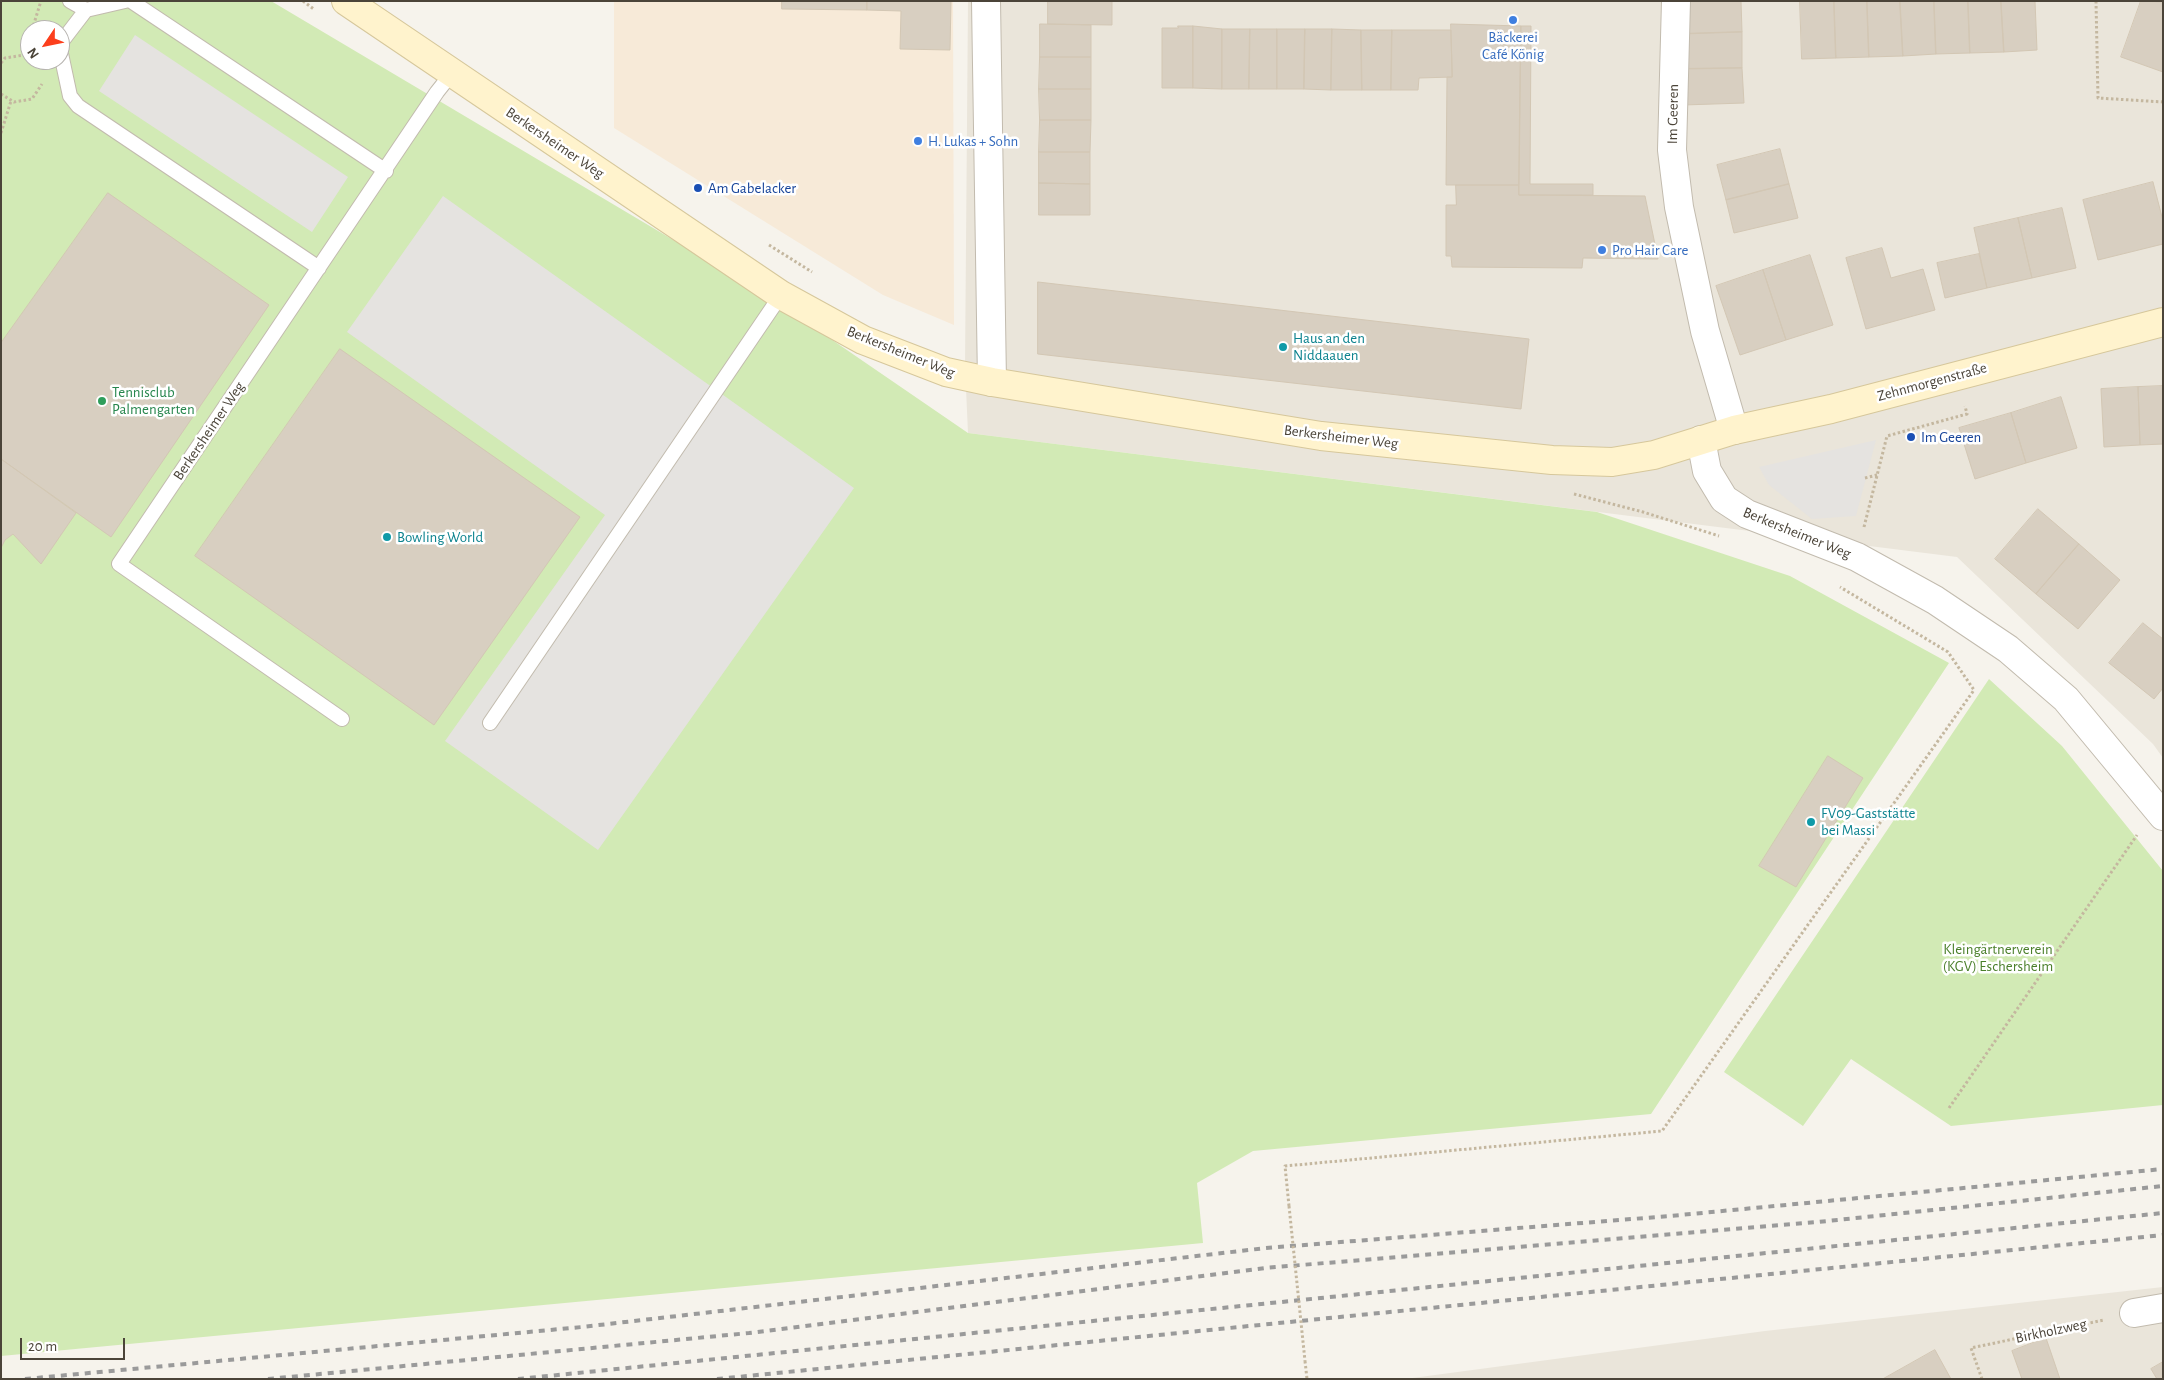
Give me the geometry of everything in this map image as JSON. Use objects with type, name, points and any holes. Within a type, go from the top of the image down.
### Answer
[{"type":"street","name":"Berkersheimer Weg","points":[[346,1],[781,295],[863,340],[946,372],[992,382],[1321,436],[1552,460],[1612,462],[1654,455],[1701,440],[1707,471],[1724,499],[1747,514],[1857,557],[1935,600],[2008,649],[2066,699],[2162,811]]},
{"type":"street","points":[[986,1],[992,382]]},
{"type":"street","name":"Im Geeren","points":[[1676,1],[1672,150],[1679,207],[1705,331],[1734,430]]},
{"type":"street","name":"Zehnmorgenstraße","points":[[1701,440],[1734,430],[1831,409],[2163,322]]},
{"type":"street","points":[[2134,1314],[2163,1308]]},
{"type":"lane","points":[[70,1],[86,10]]},
{"type":"lane","points":[[125,1],[86,10],[63,40],[60,49],[70,96],[78,106],[319,268]]},
{"type":"lane","points":[[131,1],[386,171]]},
{"type":"lane","name":"Berkersheimer Weg","points":[[342,719],[119,564],[386,171],[437,92],[452,73]]},
{"type":"lane","points":[[490,723],[781,295]]},
{"type":"path","points":[[35,20],[41,1]]},
{"type":"path","points":[[2096,1],[2098,98],[2163,102]]},
{"type":"path","points":[[1,63],[5,58],[20,56]]},
{"type":"path","points":[[1,94],[12,101],[32,98],[43,83]]},
{"type":"path","points":[[1,133],[12,101]]},
{"type":"path","points":[[766,243],[815,275]]},
{"type":"path","points":[[1857,557],[1887,436],[1967,414],[1959,375]]},
{"type":"path","points":[[1576,461],[1574,495],[1643,512],[1723,537]]},
{"type":"path","points":[[1864,478],[1877,475]]},
{"type":"path","points":[[1308,1379],[1285,1166],[1662,1131],[1974,690],[1948,652],[1839,587]]},
{"type":"path","points":[[1949,1108],[2136,836],[2162,811]]},
{"type":"path","name":"Birkholzweg","points":[[1982,1379],[1971,1348],[2134,1314]]},
{"type":"shaded area","points":[[614,1],[953,1],[954,325],[883,295],[614,128]]},
{"type":"shaded area","points":[[968,1],[2163,1],[2163,758],[2153,744],[1957,557],[968,433],[965,366]]},
{"type":"shaded area","points":[[135,35],[348,177],[312,232],[99,91]]},
{"type":"shaded area","points":[[443,196],[854,488],[598,850],[445,741],[605,515],[347,332]]},
{"type":"shaded area","points":[[1876,440],[1856,516],[1812,519],[1769,485],[1759,467]]},
{"type":"shaded area","points":[[2163,1287],[2163,1379],[1405,1379],[1765,1331]]},
{"type":"green space","points":[[1,1],[271,1],[771,298],[968,433],[1597,512],[1790,576],[1949,663],[1651,1114],[1253,1151],[1197,1183],[1203,1243],[1,1356]]},
{"type":"green space","name":"Kleingärtnerverein (KGV) Eschersheim","points":[[1989,679],[2062,746],[2163,871],[2163,1105],[1951,1126],[1851,1059],[1803,1126],[1724,1072]]},
{"type":"building","points":[[782,1],[867,1],[867,10],[782,9]]},
{"type":"building","points":[[867,1],[951,1],[950,50],[900,49],[901,11],[867,10]]},
{"type":"building","points":[[1048,1],[1112,1],[1112,25],[1048,24]]},
{"type":"building","points":[[1680,1],[1741,1],[1742,32],[1681,34]]},
{"type":"building","points":[[1800,1],[1834,1],[1836,58],[1802,59]]},
{"type":"building","points":[[1834,1],[1867,1],[1869,57],[1836,58]]},
{"type":"building","points":[[1867,1],[1900,1],[1903,56],[1869,57]]},
{"type":"building","points":[[1900,1],[1934,1],[1936,54],[1903,56]]},
{"type":"building","points":[[1934,1],[1968,1],[1970,53],[1936,54]]},
{"type":"building","points":[[1968,1],[2001,1],[2004,52],[1970,53]]},
{"type":"building","points":[[2001,1],[2035,1],[2037,50],[2004,52]]},
{"type":"building","points":[[2141,1],[2163,2],[2163,72],[2121,57]]},
{"type":"building","points":[[1040,24],[1091,25],[1091,57],[1040,57]]},
{"type":"building","points":[[1451,24],[1521,26],[1519,185],[1446,185],[1447,77],[1452,77]]},
{"type":"building","points":[[1178,26],[1193,26],[1193,88],[1162,88],[1162,28],[1178,28]]},
{"type":"building","points":[[1193,26],[1222,29],[1222,89],[1193,88]]},
{"type":"building","points":[[1521,26],[1531,26],[1530,184],[1593,184],[1593,195],[1519,195]]},
{"type":"building","points":[[1222,29],[1250,29],[1249,89],[1222,89]]},
{"type":"building","points":[[1250,29],[1277,29],[1277,89],[1249,89]]},
{"type":"building","points":[[1277,29],[1305,29],[1304,89],[1277,89]]},
{"type":"building","points":[[1305,29],[1332,29],[1331,90],[1304,89]]},
{"type":"building","points":[[1332,29],[1361,30],[1362,90],[1331,90]]},
{"type":"building","points":[[1361,30],[1392,30],[1391,90],[1362,90]]},
{"type":"building","points":[[1392,30],[1451,30],[1452,77],[1419,78],[1418,90],[1391,90]]},
{"type":"building","points":[[1742,32],[1742,68],[1682,69],[1681,34]]},
{"type":"building","points":[[1040,57],[1091,57],[1091,89],[1039,89]]},
{"type":"building","points":[[1742,68],[1744,103],[1683,105],[1682,69]]},
{"type":"building","points":[[1039,89],[1091,89],[1091,120],[1040,120]]},
{"type":"building","points":[[1040,120],[1091,120],[1090,152],[1039,152]]},
{"type":"building","points":[[1780,149],[1789,184],[1726,200],[1717,165]]},
{"type":"building","points":[[1039,152],[1090,152],[1090,184],[1039,183]]},
{"type":"building","points":[[2153,182],[2163,221],[2163,244],[2098,260],[2083,200]]},
{"type":"building","points":[[1039,183],[1090,184],[1090,215],[1039,215]]},
{"type":"building","points":[[1789,184],[1798,218],[1734,233],[1726,200]]},
{"type":"building","points":[[1456,185],[1519,185],[1519,195],[1645,196],[1658,259],[1583,258],[1582,268],[1452,267],[1451,256],[1446,256],[1446,205],[1456,205]]},
{"type":"building","name":"Tennisclub Palmengarten","points":[[108,193],[269,305],[111,537],[1,459],[1,343]]},
{"type":"building","points":[[2062,208],[2076,268],[2032,278],[2018,218]]},
{"type":"building","points":[[2018,218],[2032,278],[1987,288],[1974,228]]},
{"type":"building","points":[[1882,248],[1891,278],[1923,269],[1935,310],[1866,329],[1846,258]]},
{"type":"building","points":[[1979,254],[1987,288],[1945,298],[1937,263]]},
{"type":"building","points":[[1810,255],[1833,325],[1786,340],[1763,270]]},
{"type":"building","points":[[1763,270],[1786,340],[1740,355],[1716,286]]},
{"type":"building","name":"Haus an den Niddaauen","points":[[1038,282],[1529,339],[1521,409],[1038,354]]},
{"type":"building","name":"Bowling World","points":[[340,349],[580,517],[434,725],[195,556]]},
{"type":"building","points":[[2163,386],[2163,444],[2140,445],[2138,387]]},
{"type":"building","points":[[2138,387],[2140,445],[2104,447],[2101,389]]},
{"type":"building","points":[[2061,397],[2077,448],[2026,463],[2011,413]]},
{"type":"building","points":[[2011,413],[2026,463],[1975,479],[1959,428]]},
{"type":"building","points":[[1,459],[76,513],[41,564],[13,534],[5,540],[1,548]]},
{"type":"building","points":[[2038,509],[2079,544],[2036,594],[1995,559]]},
{"type":"building","points":[[2079,544],[2120,580],[2078,629],[2036,594]]},
{"type":"building","points":[[2143,623],[2163,639],[2163,688],[2154,699],[2109,663]]},
{"type":"building","name":"FV09-Gaststätte bei Massi","points":[[1828,756],[1863,778],[1796,887],[1759,866]]},
{"type":"building","points":[[2046,1338],[2060,1379],[2022,1379],[2012,1351]]},
{"type":"building","points":[[1935,1350],[1951,1379],[1883,1379]]},
{"type":"building","points":[[2163,1362],[2163,1379],[2157,1379],[2151,1369]]},
{"type":"railway","points":[[25,1379],[582,1327],[1266,1248],[1670,1216],[2163,1169]]},
{"type":"railway","points":[[268,1379],[749,1333],[1265,1268],[1818,1222],[2163,1186]]},
{"type":"railway","points":[[518,1379],[2163,1213]]},
{"type":"railway","points":[[717,1379],[2163,1235]]},
{"type":"place","name":"Bäckerei Café König","points":[[1513,20]]},
{"type":"place","name":"H. Lukas + Sohn","points":[[918,141]]},
{"type":"place","name":"Am Gabelacker","points":[[698,188]]},
{"type":"place","name":"Pro Hair Care","points":[[1602,250]]},
{"type":"place","name":"Haus an den Niddaauen","points":[[1283,347]]},
{"type":"place","name":"Tennisclub Palmengarten","points":[[102,401]]},
{"type":"place","name":"Im Geeren","points":[[1911,437]]},
{"type":"place","name":"Bowling World","points":[[387,537]]},
{"type":"place","name":"FV09-Gaststätte bei Massi","points":[[1811,822]]}]
